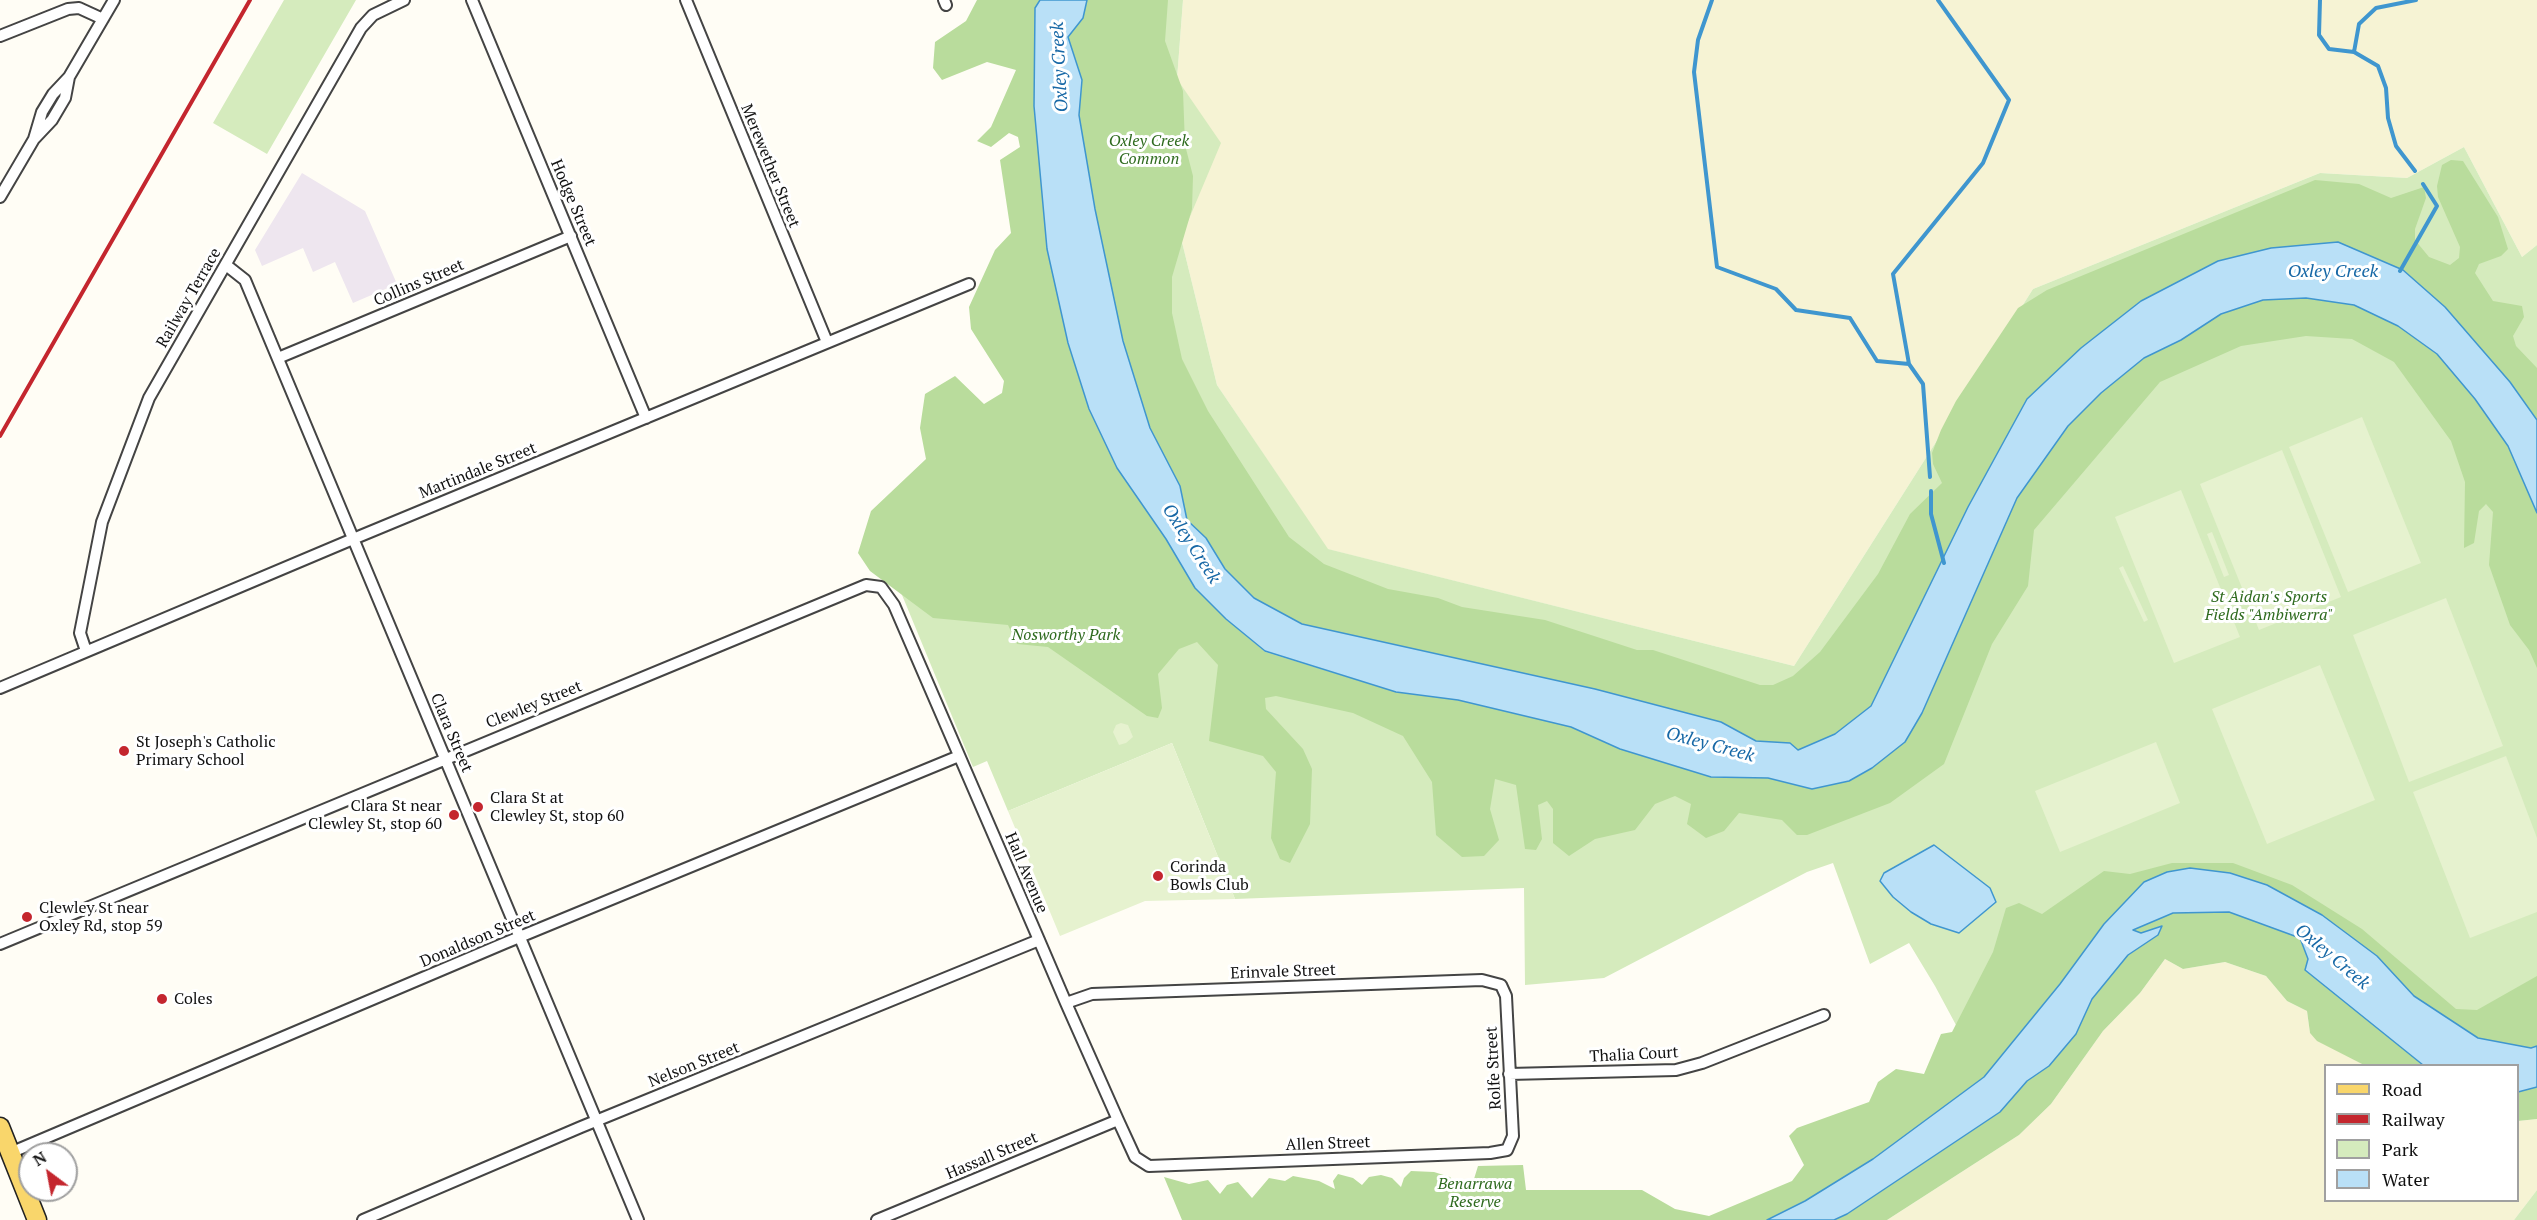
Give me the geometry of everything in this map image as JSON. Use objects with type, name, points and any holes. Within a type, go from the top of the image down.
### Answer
[{"type":"main road","points":[[0,1127],[37,1220]]},
{"type":"street","points":[[0,197],[33,139],[52,120],[65,98],[69,77],[114,0]]},
{"type":"street","name":"Railway Terrace","points":[[86,651],[80,633],[106,507],[145,406],[362,28],[374,15],[404,0]]},
{"type":"street","name":"Hodge Street","points":[[472,0],[646,418]]},
{"type":"street","name":"Merewether Street","points":[[686,0],[827,342]]},
{"type":"street","points":[[0,36],[68,9],[79,8],[103,19]]},
{"type":"street","name":"Collins Street","points":[[278,358],[571,236]]},
{"type":"street","name":"Clara Street","points":[[226,265],[245,280],[638,1220]]},
{"type":"street","name":"Martindale Street","points":[[0,688],[969,284]]},
{"type":"street","name":"Clewley Street","points":[[0,944],[446,757],[866,585],[881,587]]},
{"type":"street","name":"Hall Avenue","points":[[881,587],[894,605],[1135,1157],[1149,1166]]},
{"type":"street","name":"Donaldson Street","points":[[10,1153],[520,937],[959,756]]},
{"type":"street","name":"Nelson Street","points":[[363,1220],[597,1120],[1039,940]]},
{"type":"street","name":"Erinvale Street","points":[[1066,1003],[1092,994],[1482,980],[1501,985]]},
{"type":"street","name":"Rolfe Street","points":[[1501,985],[1506,996],[1513,1136],[1507,1150]]},
{"type":"street","name":"Thalia Court","points":[[1509,1074],[1676,1070],[1702,1063],[1824,1015]]},
{"type":"street","name":"Hassall Street","points":[[877,1220],[1118,1120]]},
{"type":"street","name":"Allen Street","points":[[1149,1166],[1490,1153],[1507,1150]]},
{"type":"shaded area","points":[[1183,0],[2537,0],[2537,245],[2522,257],[2464,147],[2407,178],[2320,173],[2033,289],[1794,666],[1327,549],[1217,385],[1181,238],[1177,79]]},
{"type":"shaded area","points":[[302,173],[365,211],[397,284],[353,303],[335,262],[313,272],[303,248],[262,266],[255,250]]},
{"type":"shaded area","points":[[2165,959],[2183,969],[2225,962],[2266,976],[2287,1001],[2307,1011],[2310,1033],[2362,1064],[2324,1064],[2324,1202],[2519,1202],[2519,1121],[2537,1119],[2537,1190],[2514,1220],[1887,1220],[2019,1135],[2051,1104],[2103,1031],[2140,993]]},
{"type":"green space","points":[[284,0],[356,0],[267,154],[213,123]]},
{"type":"green space","name":"Nosworthy Park","points":[[977,0],[1040,0],[1035,8],[1047,249],[1068,343],[1089,409],[1117,468],[1166,539],[1195,588],[1226,619],[1265,652],[1396,692],[1458,700],[1571,727],[1620,749],[1711,777],[1768,778],[1812,789],[1905,742],[1922,713],[2017,498],[2068,426],[2101,393],[2144,358],[2181,340],[2221,314],[2263,300],[2306,298],[2354,305],[2398,326],[2437,354],[2475,399],[2508,446],[2537,513],[2537,668],[2529,650],[2510,625],[2489,565],[2493,512],[2486,504],[2479,511],[2474,543],[2464,548],[2465,482],[2451,441],[2394,362],[2352,339],[2306,336],[2241,346],[2160,382],[2034,530],[2028,586],[1992,644],[1944,764],[1890,803],[1807,835],[1797,835],[1782,820],[1739,813],[1724,831],[1706,838],[1687,824],[1691,804],[1675,796],[1655,804],[1635,830],[1595,839],[1569,856],[1553,843],[1553,809],[1547,801],[1538,805],[1542,839],[1536,850],[1525,849],[1516,785],[1495,779],[1490,809],[1499,840],[1484,856],[1462,857],[1436,835],[1432,782],[1403,736],[1353,713],[1276,696],[1265,698],[1266,709],[1303,749],[1312,769],[1310,824],[1290,863],[1280,859],[1271,838],[1276,772],[1263,756],[1209,741],[1218,665],[1197,642],[1179,649],[1158,674],[1162,708],[1158,718],[1147,716],[1048,647],[1017,644],[1008,625],[933,618],[870,571],[858,553],[871,511],[926,459],[920,428],[925,394],[955,376],[984,404],[1002,393],[1004,381],[971,329],[969,307],[995,250],[1011,233],[1000,160],[1020,147],[1018,137],[1009,133],[991,147],[977,141],[991,127],[1016,70],[987,62],[942,80],[933,68],[935,42],[966,21]]},
{"type":"green space","name":"Oxley Creek Common","points":[[1087,0],[1183,0],[1177,79],[1221,143],[1181,238],[1217,385],[1328,549],[1794,666],[2033,289],[2320,173],[2407,178],[2464,147],[2522,257],[2537,245],[2537,420],[2510,382],[2271,248],[1835,734],[1225,569]]},
{"type":"green space","name":"Oxley Creek Common","points":[[1087,0],[1168,0],[1165,41],[1183,91],[1185,145],[1193,176],[1192,209],[1172,277],[1172,313],[1182,359],[1208,411],[1289,537],[1324,564],[1388,589],[1438,598],[1462,607],[1545,620],[1637,650],[1653,650],[1760,685],[1773,685],[1793,676],[1820,652],[1878,574],[1910,514],[1942,483],[1933,464],[1932,453],[1941,430],[1956,401],[2018,308],[2047,290],[2315,180],[2359,184],[2391,198],[2424,187],[2426,198],[2415,229],[2415,240],[2429,257],[2450,265],[2459,258],[2460,247],[2438,197],[2437,186],[2442,165],[2451,160],[2463,161],[2498,217],[2508,249],[2501,256],[2479,264],[2475,273],[2493,301],[2522,306],[2524,317],[2513,336],[2516,346],[2537,368],[2537,420],[2510,382],[2445,307],[2403,270],[2338,243],[2027,399],[1968,507],[1871,706],[1835,734],[1798,750],[1789,743],[1756,741],[1721,722],[1595,689],[1302,624],[1254,598],[1225,569],[1206,538],[1187,520],[1180,486],[1150,428],[1123,341],[1095,209],[1079,115],[1081,80],[1068,37],[1083,18]]},
{"type":"green space","name":"St Aidan's Sports Fields \"Ambiwerra\"","points":[[2354,305],[2537,513],[2537,1046],[2478,1039],[2267,885],[1984,1077],[1909,943],[1870,964],[1833,863],[1807,872],[1604,978],[1525,985],[1524,888],[1235,899],[1172,743],[1008,811],[987,761],[973,767],[888,561],[1117,468],[1711,777],[2101,393]]},
{"type":"green space","points":[[2362,417],[2421,563],[2348,592],[2289,447]]},
{"type":"green space","points":[[2282,450],[2341,597],[2259,630],[2200,484]]},
{"type":"green space","points":[[2181,490],[2240,637],[2174,663],[2115,517]]},
{"type":"green space","points":[[2212,532],[2229,575],[2224,577],[2207,534]]},
{"type":"green space","points":[[2123,566],[2148,620],[2144,622],[2119,568]]},
{"type":"green space","points":[[2446,598],[2503,746],[2409,782],[2353,635]]},
{"type":"green space","points":[[2320,665],[2375,800],[2267,844],[2212,709]]},
{"type":"green space","points":[[1121,723],[1128,725],[1133,737],[1119,745],[1113,732],[1116,725]]},
{"type":"green space","points":[[2156,742],[2180,803],[2060,852],[2035,791]]},
{"type":"green space","points":[[1172,743],[1235,899],[1145,901],[1060,936],[1008,811]]},
{"type":"green space","points":[[2506,756],[2537,838],[2537,912],[2470,938],[2413,792]]},
{"type":"green space","name":"Benarrawa Reserve","points":[[2172,863],[2233,863],[2292,885],[2362,929],[2456,1009],[2477,1010],[2537,976],[2537,1046],[2531,1048],[2478,1039],[2414,996],[2377,956],[2322,915],[2267,885],[2230,873],[2190,868],[2167,872],[2144,882],[2104,924],[2060,984],[1984,1077],[1873,1159],[1805,1201],[1767,1220],[1182,1220],[1164,1177],[1189,1184],[1208,1180],[1220,1194],[1227,1185],[1238,1182],[1252,1198],[1269,1178],[1285,1181],[1293,1176],[1319,1181],[1335,1189],[1333,1181],[1338,1174],[1353,1178],[1362,1185],[1369,1177],[1381,1175],[1392,1178],[1401,1187],[1404,1178],[1411,1171],[1434,1172],[1450,1177],[1465,1192],[1482,1189],[1474,1179],[1478,1166],[1523,1165],[1526,1190],[1642,1190],[1675,1209],[1709,1216],[1792,1181],[1804,1165],[1789,1136],[1797,1128],[1869,1102],[1878,1082],[1896,1069],[1924,1074],[1941,1034],[1952,1032],[1993,952],[2006,908],[2019,903],[2042,914],[2104,871],[2130,874]]},
{"type":"green space","points":[[2229,912],[2300,938],[2308,959],[2305,970],[2422,1064],[2362,1064],[2317,1041],[2310,1033],[2307,1011],[2287,1001],[2266,976],[2225,962],[2183,969],[2165,959],[2140,993],[2103,1031],[2051,1104],[2019,1135],[1887,1220],[1834,1220],[1847,1214],[2000,1112],[2027,1081],[2049,1066],[2076,1034],[2092,999],[2128,955],[2158,935],[2161,926],[2141,933],[2132,930],[2173,913]]},
{"type":"green space","points":[[2537,1087],[2537,1119],[2519,1121],[2519,1092]]},
{"type":"green space","points":[[2537,1190],[2537,1220],[2514,1220]]},
{"type":"water","name":"Oxley Creek","points":[[1040,0],[1087,0],[1083,18],[1068,37],[1082,80],[1079,115],[1095,209],[1123,341],[1150,428],[1180,486],[1187,520],[1206,538],[1225,569],[1254,598],[1302,624],[1595,689],[1721,722],[1756,741],[1790,743],[1798,750],[1835,734],[1871,706],[1968,507],[2027,399],[2081,348],[2141,301],[2218,261],[2271,248],[2338,242],[2403,270],[2445,307],[2510,382],[2537,420],[2537,513],[2508,446],[2475,399],[2437,354],[2398,326],[2354,305],[2306,298],[2263,300],[2221,314],[2181,340],[2144,358],[2101,393],[2068,426],[2017,498],[1922,713],[1905,742],[1872,768],[1849,781],[1812,789],[1768,778],[1711,777],[1620,749],[1571,727],[1458,700],[1396,692],[1265,651],[1226,619],[1195,588],[1166,539],[1117,468],[1089,409],[1068,343],[1047,249],[1034,106],[1035,8]]},
{"type":"water","points":[[1934,845],[1990,888],[1996,902],[1959,933],[1931,924],[1911,912],[1893,897],[1880,881],[1884,873]]},
{"type":"water","name":"Oxley Creek","points":[[2190,868],[2230,873],[2267,885],[2322,915],[2377,956],[2414,996],[2478,1038],[2531,1048],[2537,1046],[2537,1087],[2519,1092],[2519,1064],[2422,1064],[2305,970],[2308,959],[2300,938],[2229,912],[2173,913],[2133,930],[2141,933],[2162,926],[2158,935],[2128,955],[2092,999],[2076,1034],[2049,1066],[2027,1081],[2000,1112],[1847,1214],[1834,1220],[1767,1220],[1805,1201],[1873,1159],[1984,1077],[2060,984],[2104,924],[2144,882],[2167,872]]},
{"type":"waterway","points":[[1712,0],[1698,40],[1694,72],[1717,267],[1776,289],[1796,310],[1850,318],[1877,361],[1909,364]]},
{"type":"waterway","points":[[1930,477],[1923,384],[1909,364],[1893,274],[1983,163],[2009,100],[1938,0]]},
{"type":"waterway","points":[[2320,0],[2319,35],[2329,49],[2354,52]]},
{"type":"waterway","points":[[2415,171],[2396,146],[2388,118],[2386,88],[2378,66],[2354,52],[2359,24],[2376,8],[2416,0]]},
{"type":"waterway","points":[[2400,271],[2437,206],[2423,184]]},
{"type":"waterway","points":[[1931,491],[1931,514],[1944,563]]},
{"type":"railway","points":[[0,436],[250,0]]},
{"type":"place","name":"St Joseph's Catholic Primary School","points":[[124,751]]},
{"type":"place","name":"Clara St at Clewley St, stop 60","points":[[478,807]]},
{"type":"place","name":"Clara St near Clewley St, stop 60","points":[[454,815]]},
{"type":"place","name":"Corinda Bowls Club","points":[[1158,876]]},
{"type":"place","name":"Clewley St near Oxley Rd, stop 59","points":[[27,917]]},
{"type":"place","name":"Coles","points":[[162,999]]}]
